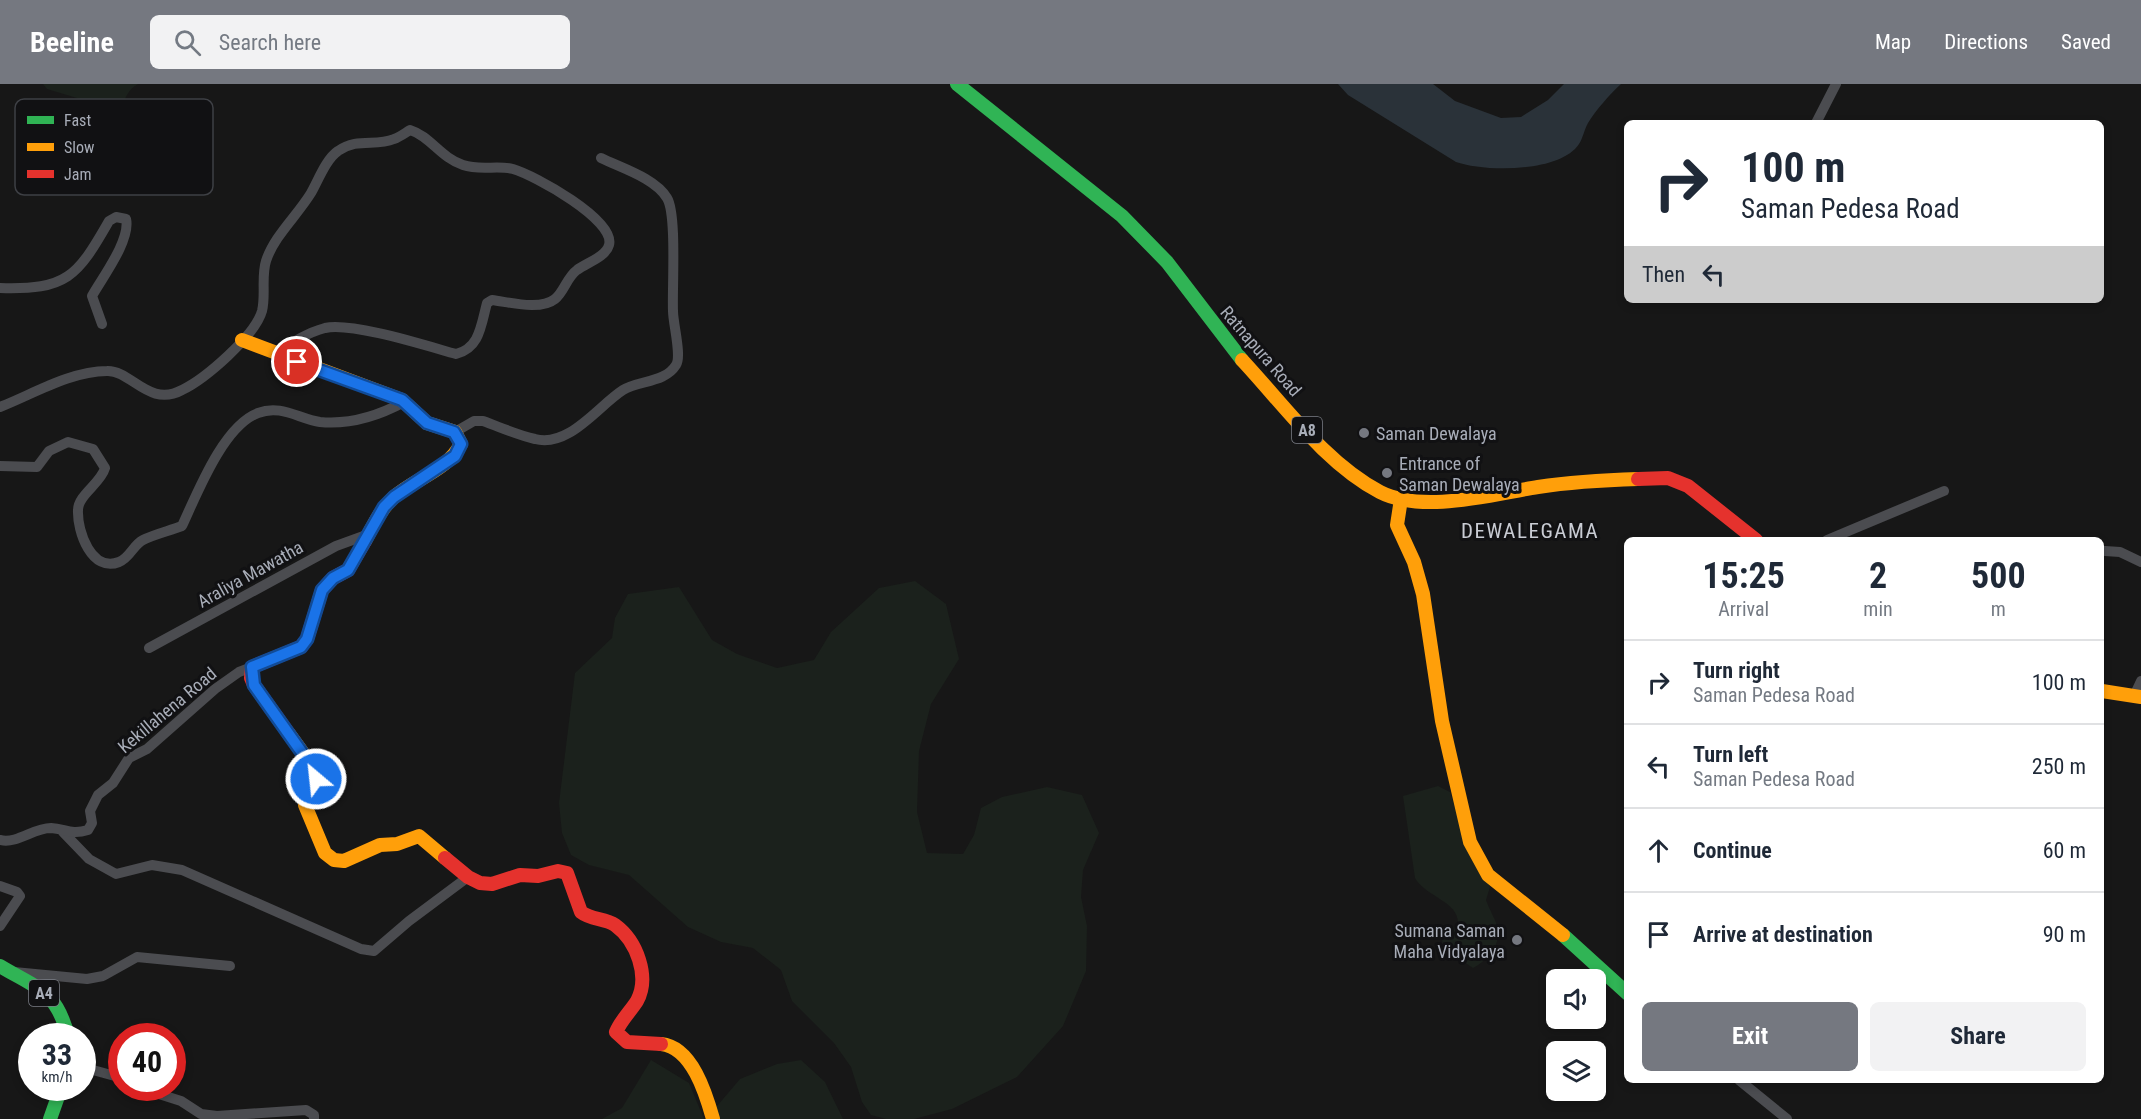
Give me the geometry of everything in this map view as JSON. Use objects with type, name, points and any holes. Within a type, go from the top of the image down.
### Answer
[{"type":"main road","name":"Ratnapura Road","points":[[957,84],[1122,216],[1167,262],[1235,352],[1319,443],[1353,475],[1382,493],[1401,499],[1455,502],[1573,484],[1668,478],[1688,486],[1709,500],[1752,537]]},
{"type":"main road","points":[[242,340],[405,402],[427,423],[454,432],[461,444],[455,456],[394,497],[384,507],[348,570],[333,578],[322,590],[307,639],[301,647],[252,667],[254,685],[315,771],[316,779],[305,805],[325,853],[334,860],[344,861],[380,845],[397,844],[419,836],[468,877],[480,883],[492,885],[520,875],[538,876],[558,871],[567,873],[580,911],[590,918],[613,923],[631,944],[642,973],[639,996],[631,1010],[620,1019],[616,1032],[627,1042],[670,1045],[690,1064],[704,1085],[713,1119]]},
{"type":"main road","points":[[1401,499],[1397,525],[1414,562],[1423,594],[1442,721],[1470,842],[1488,875],[1585,954],[1624,990]]},
{"type":"main road","points":[[2104,691],[2138,697]]},
{"type":"main road","name":"A4","points":[[4,969],[48,995],[62,1010],[65,1023]]},
{"type":"main road","points":[[50,1119],[56,1101]]},
{"type":"street","points":[[1818,120],[1836,84]]},
{"type":"street","points":[[0,407],[78,376],[106,371],[114,371],[137,386],[162,395],[180,392],[198,381],[231,354],[262,312],[266,262],[276,242],[307,200],[335,152],[356,142],[393,140],[410,130],[419,133],[442,155],[462,165],[486,170],[511,169],[558,190],[575,200],[609,235],[610,244],[606,252],[574,272],[554,300],[538,305],[492,300],[487,303],[476,342],[466,351],[456,354],[355,329],[327,328],[297,339],[276,354]]},
{"type":"street","points":[[454,432],[474,421],[483,421],[536,440],[554,440],[572,430],[625,389],[668,375],[677,364],[679,357],[673,329],[672,228],[668,200],[658,187],[601,158]]},
{"type":"street","points":[[0,288],[31,289],[52,286],[85,263],[109,221],[116,217],[126,219],[128,227],[121,246],[92,297],[102,324]]},
{"type":"street","points":[[0,466],[37,467],[49,451],[68,442],[93,449],[105,468],[102,477],[82,500],[78,509],[86,545],[98,563],[105,565],[126,558],[141,541],[182,526],[219,450],[237,429],[257,413],[283,410],[318,422],[344,423],[379,415],[405,402]]},
{"type":"street","points":[[1834,537],[1944,491]]},
{"type":"street","name":"Araliya Mawatha","points":[[149,648],[318,556],[369,534]]},
{"type":"street","points":[[2105,551],[2120,552],[2141,562]]},
{"type":"street","name":"Kekillahena Road","points":[[0,840],[9,842],[50,828],[63,832],[88,830],[92,823],[90,811],[98,795],[113,783],[129,758],[147,749],[215,689],[239,672],[252,667]]},
{"type":"street","points":[[2138,697],[2141,681]]},
{"type":"street","points":[[63,832],[89,859],[116,874],[152,865],[182,870],[361,950],[374,951],[409,921],[468,877]]},
{"type":"street","points":[[0,886],[17,892],[20,896],[0,926]]},
{"type":"street","points":[[4,969],[87,979],[103,976],[137,957],[230,966]]},
{"type":"street","points":[[1743,1083],[1786,1119]]},
{"type":"street","points":[[181,1101],[201,1113],[217,1116],[306,1110],[314,1115],[314,1119]]},
{"type":"shaded area","points":[[43,84],[138,84],[125,99],[80,99],[47,89]]},
{"type":"shaded area","points":[[1338,84],[1433,84],[1455,101],[1501,118],[1521,117],[1548,100],[1564,84],[1621,84],[1595,113],[1579,144],[1569,154],[1539,165],[1502,168],[1456,162],[1348,95]]},
{"type":"shaded area","points":[[915,581],[946,604],[959,659],[931,704],[919,751],[917,812],[927,853],[963,854],[974,835],[981,808],[1002,797],[1047,787],[1082,795],[1099,833],[1083,870],[1081,897],[1087,926],[1086,971],[1063,1026],[1017,1077],[952,1109],[914,1119],[886,1119],[871,1115],[862,1102],[851,1067],[834,1043],[792,1001],[781,970],[753,948],[721,942],[688,927],[629,875],[589,865],[571,855],[562,833],[559,803],[575,673],[612,638],[615,618],[628,594],[679,587],[712,640],[737,654],[777,668],[814,660],[831,632],[879,588]]},
{"type":"shaded area","points":[[1438,786],[1450,792],[1469,850],[1490,887],[1486,900],[1497,926],[1496,946],[1484,961],[1473,968],[1443,948],[1442,939],[1458,923],[1453,909],[1426,890],[1415,878],[1403,796]]},
{"type":"shaded area","points":[[651,1060],[689,1083],[704,1119],[602,1119],[622,1108]]},
{"type":"shaded area","points":[[801,1060],[825,1082],[843,1119],[706,1119],[740,1079],[777,1064]]},
{"type":"traffic: fast","points":[[957,84],[1122,216],[1167,262],[1242,360]]},
{"type":"traffic: fast","points":[[1563,935],[1624,990]]},
{"type":"traffic: fast","points":[[0,966],[44,992],[58,1009],[64,1023]]},
{"type":"traffic: fast","points":[[50,1119],[56,1101]]},
{"type":"traffic: slow","points":[[242,340],[402,400],[427,423],[455,432],[461,444],[455,453],[439,468],[393,498],[381,513],[365,541]]},
{"type":"traffic: slow","points":[[1242,360],[1323,449],[1360,480],[1380,492],[1397,498],[1437,502],[1550,485],[1638,479]]},
{"type":"traffic: slow","points":[[1401,499],[1397,525],[1414,562],[1423,594],[1442,721],[1470,842],[1488,875],[1563,935]]},
{"type":"traffic: slow","points":[[2104,691],[2141,697]]},
{"type":"traffic: slow","points":[[289,734],[316,771],[316,779],[305,805],[325,853],[334,860],[344,861],[380,845],[397,844],[419,836],[445,858]]},
{"type":"traffic: slow","points":[[661,1044],[672,1047],[689,1062],[702,1085],[713,1119]]},
{"type":"traffic: jam","points":[[1638,479],[1668,478],[1688,486],[1752,537]]},
{"type":"traffic: jam","points":[[289,734],[254,685],[251,678],[252,667],[301,647],[307,639],[322,590],[333,578],[348,570],[365,541]]},
{"type":"traffic: jam","points":[[445,858],[468,877],[480,883],[492,884],[520,875],[538,876],[558,871],[567,873],[581,912],[615,925],[630,940],[639,960],[642,971],[641,992],[616,1032],[627,1042],[661,1044]]},
{"type":"place","name":"Saman Dewalaya","points":[[1364,433]]},
{"type":"place","name":"Entrance of Saman Dewalaya","points":[[1387,473]]},
{"type":"place","name":"Sumana Saman Maha Vidyalaya","points":[[1517,940]]},
{"type":"district","name":"DEWALEGAMA","points":[[1530,531]]},
{"type":"route","points":[[297,362],[402,400],[427,423],[454,432],[460,437],[461,444],[455,456],[394,497],[384,507],[348,570],[333,578],[322,590],[307,639],[301,647],[252,667],[251,678],[254,685],[315,771],[316,779]]}]
